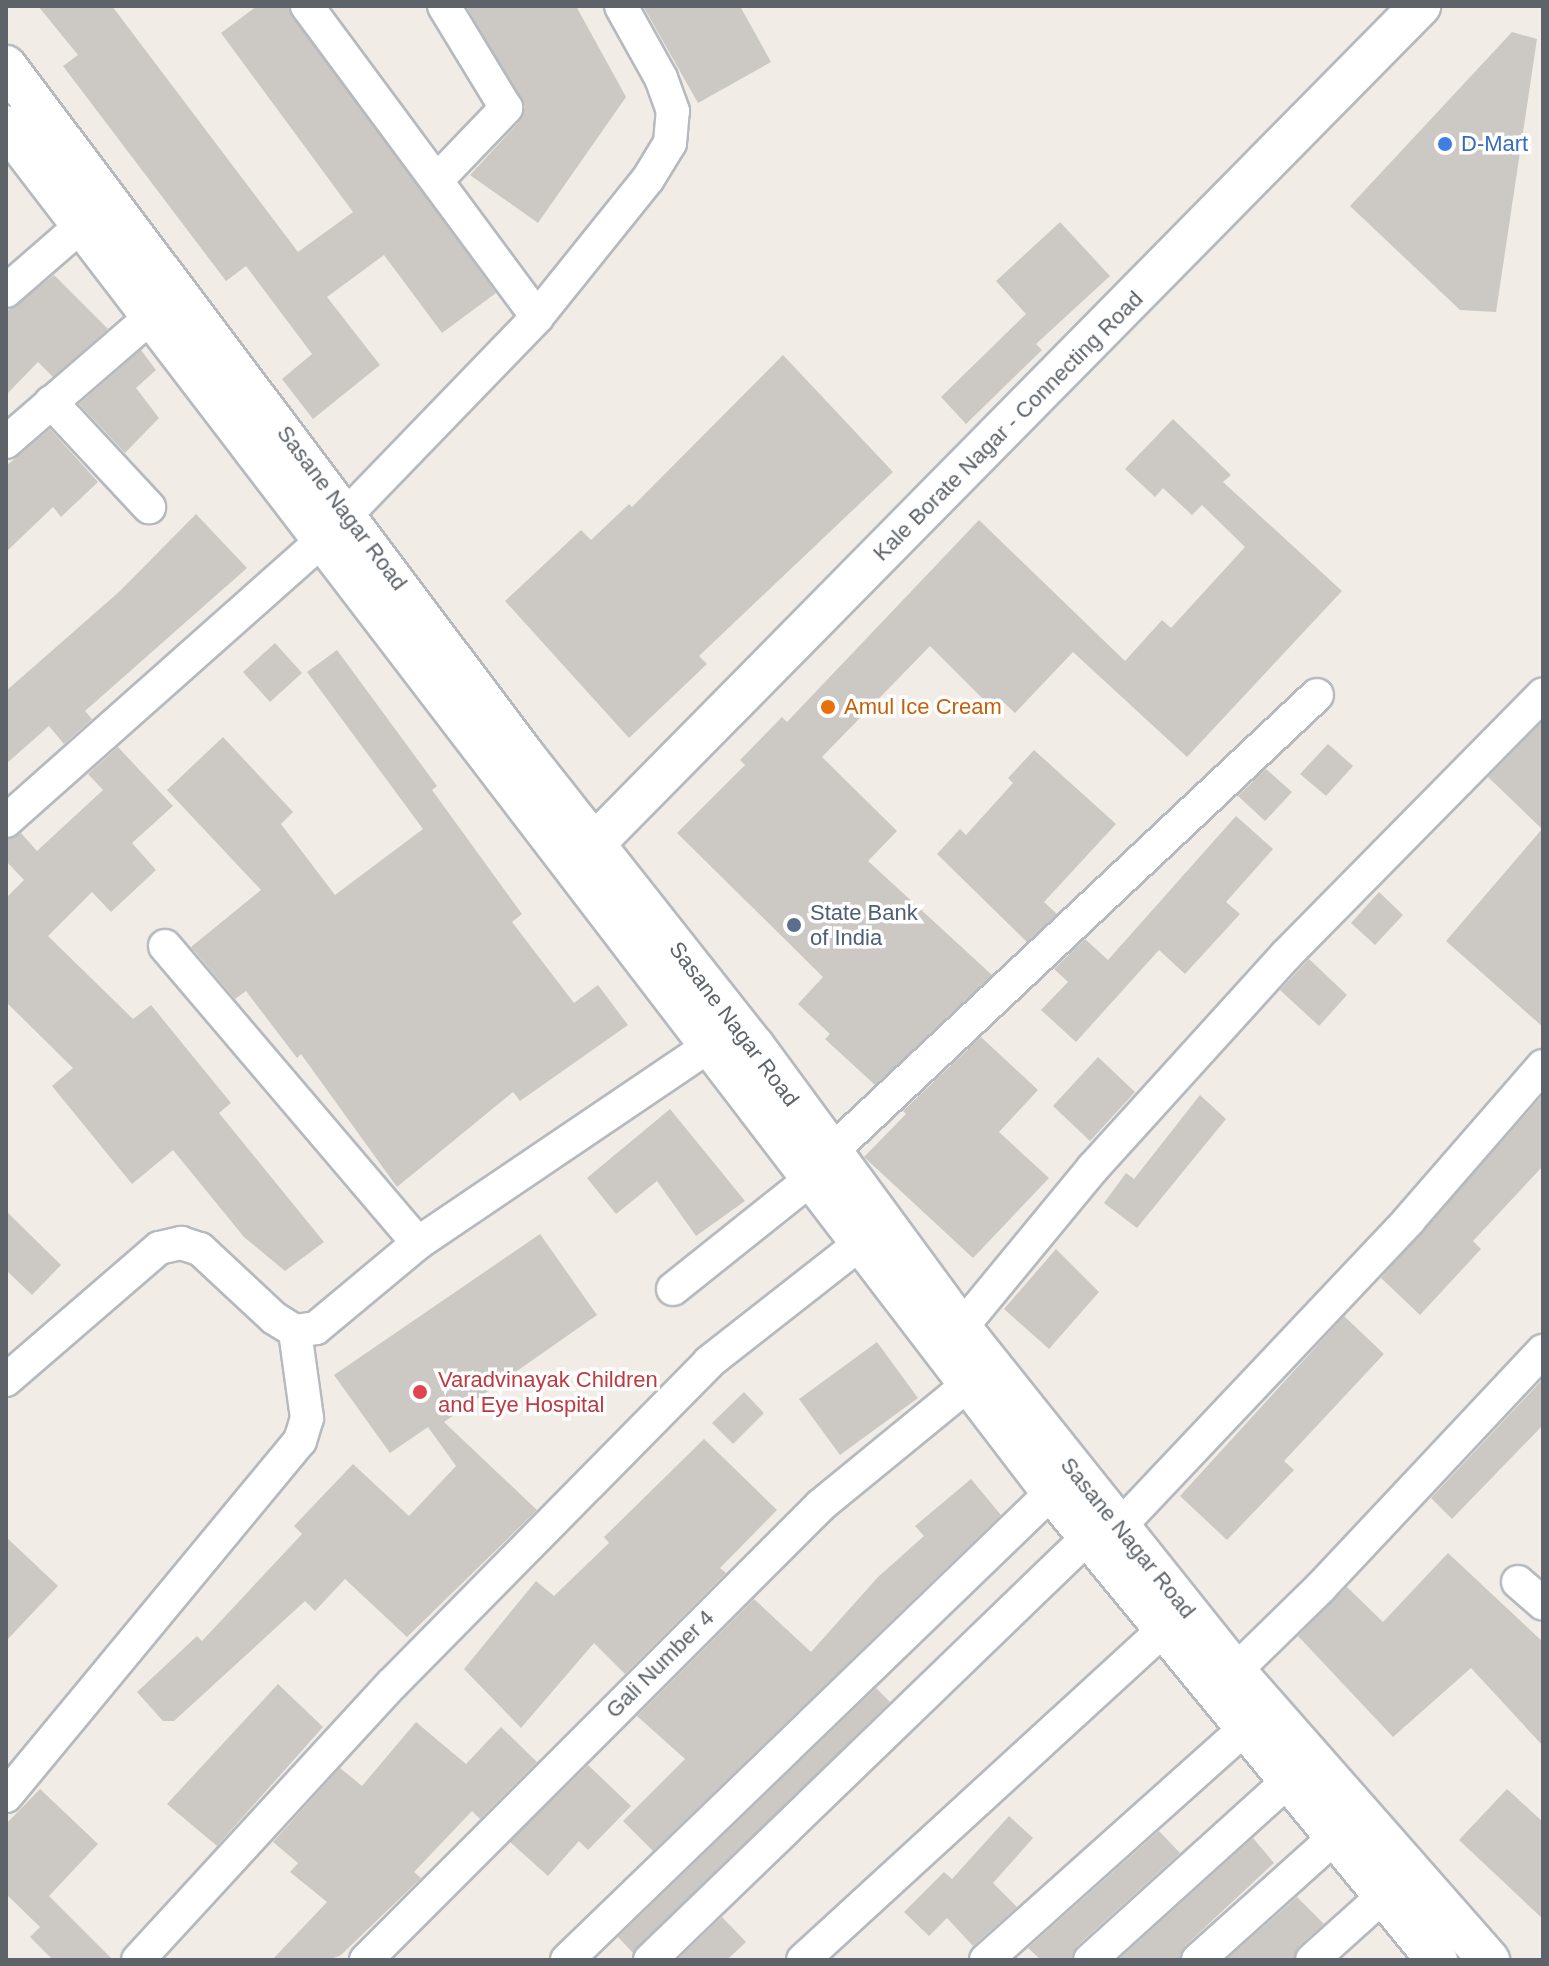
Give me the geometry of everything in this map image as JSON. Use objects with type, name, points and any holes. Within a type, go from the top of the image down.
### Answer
[{"type":"street","points":[[307,6],[537,317]]},
{"type":"street","points":[[437,180],[506,108],[444,6]]},
{"type":"street","points":[[6,821],[334,527],[537,317],[648,179],[670,143],[673,111],[661,78],[621,6]]},
{"type":"street","name":"Kale Borate Nagar - Connecting Road","points":[[594,844],[1420,6]]},
{"type":"street","name":"Sasane Nagar Road","points":[[6,66],[334,527],[821,1165],[961,1328],[1164,1629],[1437,1960]]},
{"type":"street","name":"Sasane Nagar Road","points":[[6,126],[153,315],[334,527],[594,844],[724,1036]]},
{"type":"street","points":[[6,291],[83,224]]},
{"type":"street","points":[[6,442],[153,315]]},
{"type":"street","points":[[51,402],[149,507]]},
{"type":"street","points":[[961,1328],[1093,1168],[1286,955],[1543,694]]},
{"type":"street","points":[[673,1289],[821,1165],[1317,695]]},
{"type":"street","points":[[165,946],[418,1243]]},
{"type":"street","points":[[6,1380],[159,1248],[181,1243],[200,1249],[274,1318],[295,1331],[316,1328],[418,1243],[724,1036]]},
{"type":"street","points":[[650,1960],[1102,1538],[1409,1220],[1543,1066]]},
{"type":"street","name":"Sasane Nagar Road","points":[[821,1165],[861,1243],[1052,1492],[1235,1671],[1489,1960]]},
{"type":"street","points":[[138,1960],[391,1685],[709,1362],[861,1243]]},
{"type":"street","points":[[6,1796],[300,1441],[307,1418],[295,1331]]},
{"type":"street","points":[[1235,1671],[1321,1587],[1543,1351]]},
{"type":"street","name":"Gali Number 4","points":[[366,1960],[821,1505],[969,1384]]},
{"type":"street","points":[[567,1960],[1052,1492]]},
{"type":"street","points":[[1518,1582],[1543,1604]]},
{"type":"street","points":[[803,1960],[1164,1629]]},
{"type":"street","points":[[986,1960],[1244,1729]]},
{"type":"street","points":[[1090,1960],[1288,1781]]},
{"type":"street","points":[[1198,1960],[1335,1837]]},
{"type":"street","points":[[1312,1960],[1383,1896]]},
{"type":"building","points":[[38,6],[112,6],[298,252],[353,212],[221,33],[257,6],[287,6],[496,293],[442,333],[384,255],[327,297],[380,365],[313,419],[282,379],[312,354],[246,266],[226,281],[63,66],[78,55]]},
{"type":"building","points":[[466,6],[576,6],[626,97],[538,223],[470,175],[520,121],[525,107]]},
{"type":"building","points":[[643,6],[740,6],[771,62],[698,103]]},
{"type":"building","points":[[1512,32],[1537,39],[1496,312],[1460,310],[1350,206]]},
{"type":"building","points":[[1060,222],[1110,276],[1036,344],[1042,350],[966,424],[941,397],[1026,314],[996,281]]},
{"type":"building","points":[[54,275],[108,329],[53,377],[38,362],[6,395],[6,312]]},
{"type":"building","points":[[141,350],[156,370],[136,388],[159,418],[125,453],[79,404]]},
{"type":"building","points":[[783,355],[893,472],[699,656],[707,664],[629,738],[505,601],[581,530],[591,540],[629,504],[632,507]]},
{"type":"building","points":[[1173,419],[1231,475],[1223,482],[1342,591],[1187,757],[1073,652],[1015,713],[1000,699],[992,708],[930,646],[822,757],[897,831],[868,861],[992,975],[875,1085],[825,1039],[830,1034],[798,1004],[823,977],[677,833],[745,765],[740,760],[782,717],[787,722],[979,520],[1125,661],[1162,620],[1171,628],[1245,547],[1202,505],[1192,515],[1163,488],[1155,497],[1125,469]]},
{"type":"building","points":[[50,429],[98,482],[61,517],[53,507],[6,552],[6,466]]},
{"type":"building","points":[[196,514],[247,568],[85,711],[92,719],[64,744],[49,726],[6,764],[6,691],[120,591]]},
{"type":"building","points":[[275,643],[302,673],[270,702],[243,672]]},
{"type":"building","points":[[337,650],[437,786],[432,790],[522,914],[512,922],[574,1003],[598,985],[628,1025],[520,1101],[513,1092],[397,1187],[301,1054],[297,1058],[246,991],[235,999],[191,947],[261,890],[167,790],[223,737],[293,812],[281,824],[335,895],[423,829],[307,672]]},
{"type":"building","points":[[1543,721],[1543,1027],[1446,941],[1542,829],[1488,777]]},
{"type":"building","points":[[1328,744],[1353,766],[1326,796],[1300,774]]},
{"type":"building","points":[[118,747],[173,806],[132,843],[156,870],[111,912],[92,892],[48,936],[133,1019],[151,1005],[231,1103],[219,1113],[324,1242],[285,1271],[244,1237],[173,1150],[132,1184],[52,1086],[73,1068],[6,1002],[6,898],[24,880],[6,861],[6,839],[21,833],[37,851],[103,790],[88,774]]},
{"type":"building","points":[[1034,750],[1116,824],[1044,902],[1057,914],[1027,942],[937,854],[960,829],[966,835],[1013,783],[1008,778]]},
{"type":"building","points":[[1266,769],[1292,792],[1265,821],[1238,796]]},
{"type":"building","points":[[1236,816],[1273,849],[1226,902],[1240,914],[1185,974],[1159,950],[1076,1042],[1041,1010],[1068,982],[1054,969],[1085,939],[1108,960]]},
{"type":"building","points":[[1379,892],[1403,915],[1375,945],[1351,923]]},
{"type":"building","points":[[1309,959],[1347,995],[1319,1026],[1280,990]]},
{"type":"building","points":[[981,1037],[1038,1090],[999,1132],[1049,1178],[973,1258],[864,1157],[906,1114],[903,1111]]},
{"type":"building","points":[[1098,1057],[1135,1092],[1090,1141],[1053,1106]]},
{"type":"building","points":[[1200,1095],[1226,1119],[1137,1228],[1104,1203],[1126,1173],[1134,1179]]},
{"type":"building","points":[[1543,1095],[1543,1166],[1473,1241],[1481,1249],[1420,1315],[1381,1278]]},
{"type":"building","points":[[670,1109],[745,1201],[696,1236],[657,1181],[616,1214],[587,1178]]},
{"type":"building","points":[[6,1211],[61,1265],[32,1295],[6,1270]]},
{"type":"building","points":[[540,1234],[597,1315],[444,1422],[537,1510],[407,1637],[345,1579],[315,1611],[305,1601],[174,1721],[163,1721],[137,1692],[197,1636],[202,1641],[302,1534],[294,1526],[353,1464],[409,1516],[456,1466],[428,1427],[390,1453],[334,1375]]},
{"type":"building","points":[[1056,1249],[1099,1292],[1049,1349],[1004,1309]]},
{"type":"building","points":[[1344,1316],[1384,1354],[1284,1461],[1294,1470],[1227,1540],[1180,1496]]},
{"type":"building","points":[[877,1342],[918,1398],[840,1455],[799,1399]]},
{"type":"building","points":[[1543,1379],[1543,1425],[1452,1519],[1431,1498]]},
{"type":"building","points":[[744,1392],[764,1413],[733,1444],[712,1423]]},
{"type":"building","points":[[704,1439],[777,1510],[720,1568],[726,1573],[625,1674],[594,1643],[521,1728],[464,1669],[536,1581],[554,1596],[609,1543],[604,1537]]},
{"type":"building","points":[[971,1479],[1001,1515],[653,1851],[623,1821],[685,1759],[637,1716],[754,1599],[811,1652],[878,1577],[924,1536],[915,1526]]},
{"type":"building","points":[[6,1537],[58,1586],[6,1641]]},
{"type":"building","points":[[1448,1553],[1543,1642],[1543,1746],[1471,1668],[1393,1737],[1298,1636],[1347,1587],[1383,1622]]},
{"type":"building","points":[[278,1684],[323,1727],[217,1846],[167,1804]]},
{"type":"building","points":[[876,1688],[890,1702],[633,1953],[618,1937]]},
{"type":"building","points":[[416,1722],[466,1764],[501,1727],[537,1762],[480,1819],[472,1811],[414,1872],[421,1878],[341,1955],[329,1960],[272,1960],[327,1902],[290,1872],[298,1863],[273,1842],[340,1768],[362,1786]]},
{"type":"building","points":[[588,1765],[631,1806],[588,1850],[579,1841],[548,1876],[510,1842]]},
{"type":"building","points":[[40,1789],[98,1844],[49,1896],[113,1960],[53,1960],[30,1937],[40,1927],[6,1894],[6,1824]]},
{"type":"building","points":[[1507,1789],[1543,1822],[1543,1919],[1459,1840]]},
{"type":"building","points":[[1009,1816],[1033,1838],[993,1883],[1017,1907],[973,1946],[947,1918],[929,1936],[904,1912],[944,1872],[952,1879]]},
{"type":"building","points":[[1159,1831],[1180,1853],[1077,1946],[1072,1960],[1041,1960],[1028,1948]]},
{"type":"building","points":[[1253,1838],[1274,1863],[1185,1946],[1180,1960],[1118,1960]]},
{"type":"building","points":[[1297,1897],[1324,1924],[1299,1946],[1294,1960],[1226,1960]]},
{"type":"building","points":[[722,1917],[746,1942],[727,1960],[677,1960]]},
{"type":"place","name":"D-Mart","points":[[1445,144]]},
{"type":"place","name":"Amul Ice Cream","points":[[828,707]]},
{"type":"place","name":"State Bank of India","points":[[794,925]]},
{"type":"place","name":"Varadvinayak Children and Eye Hospital","points":[[420,1392]]}]
